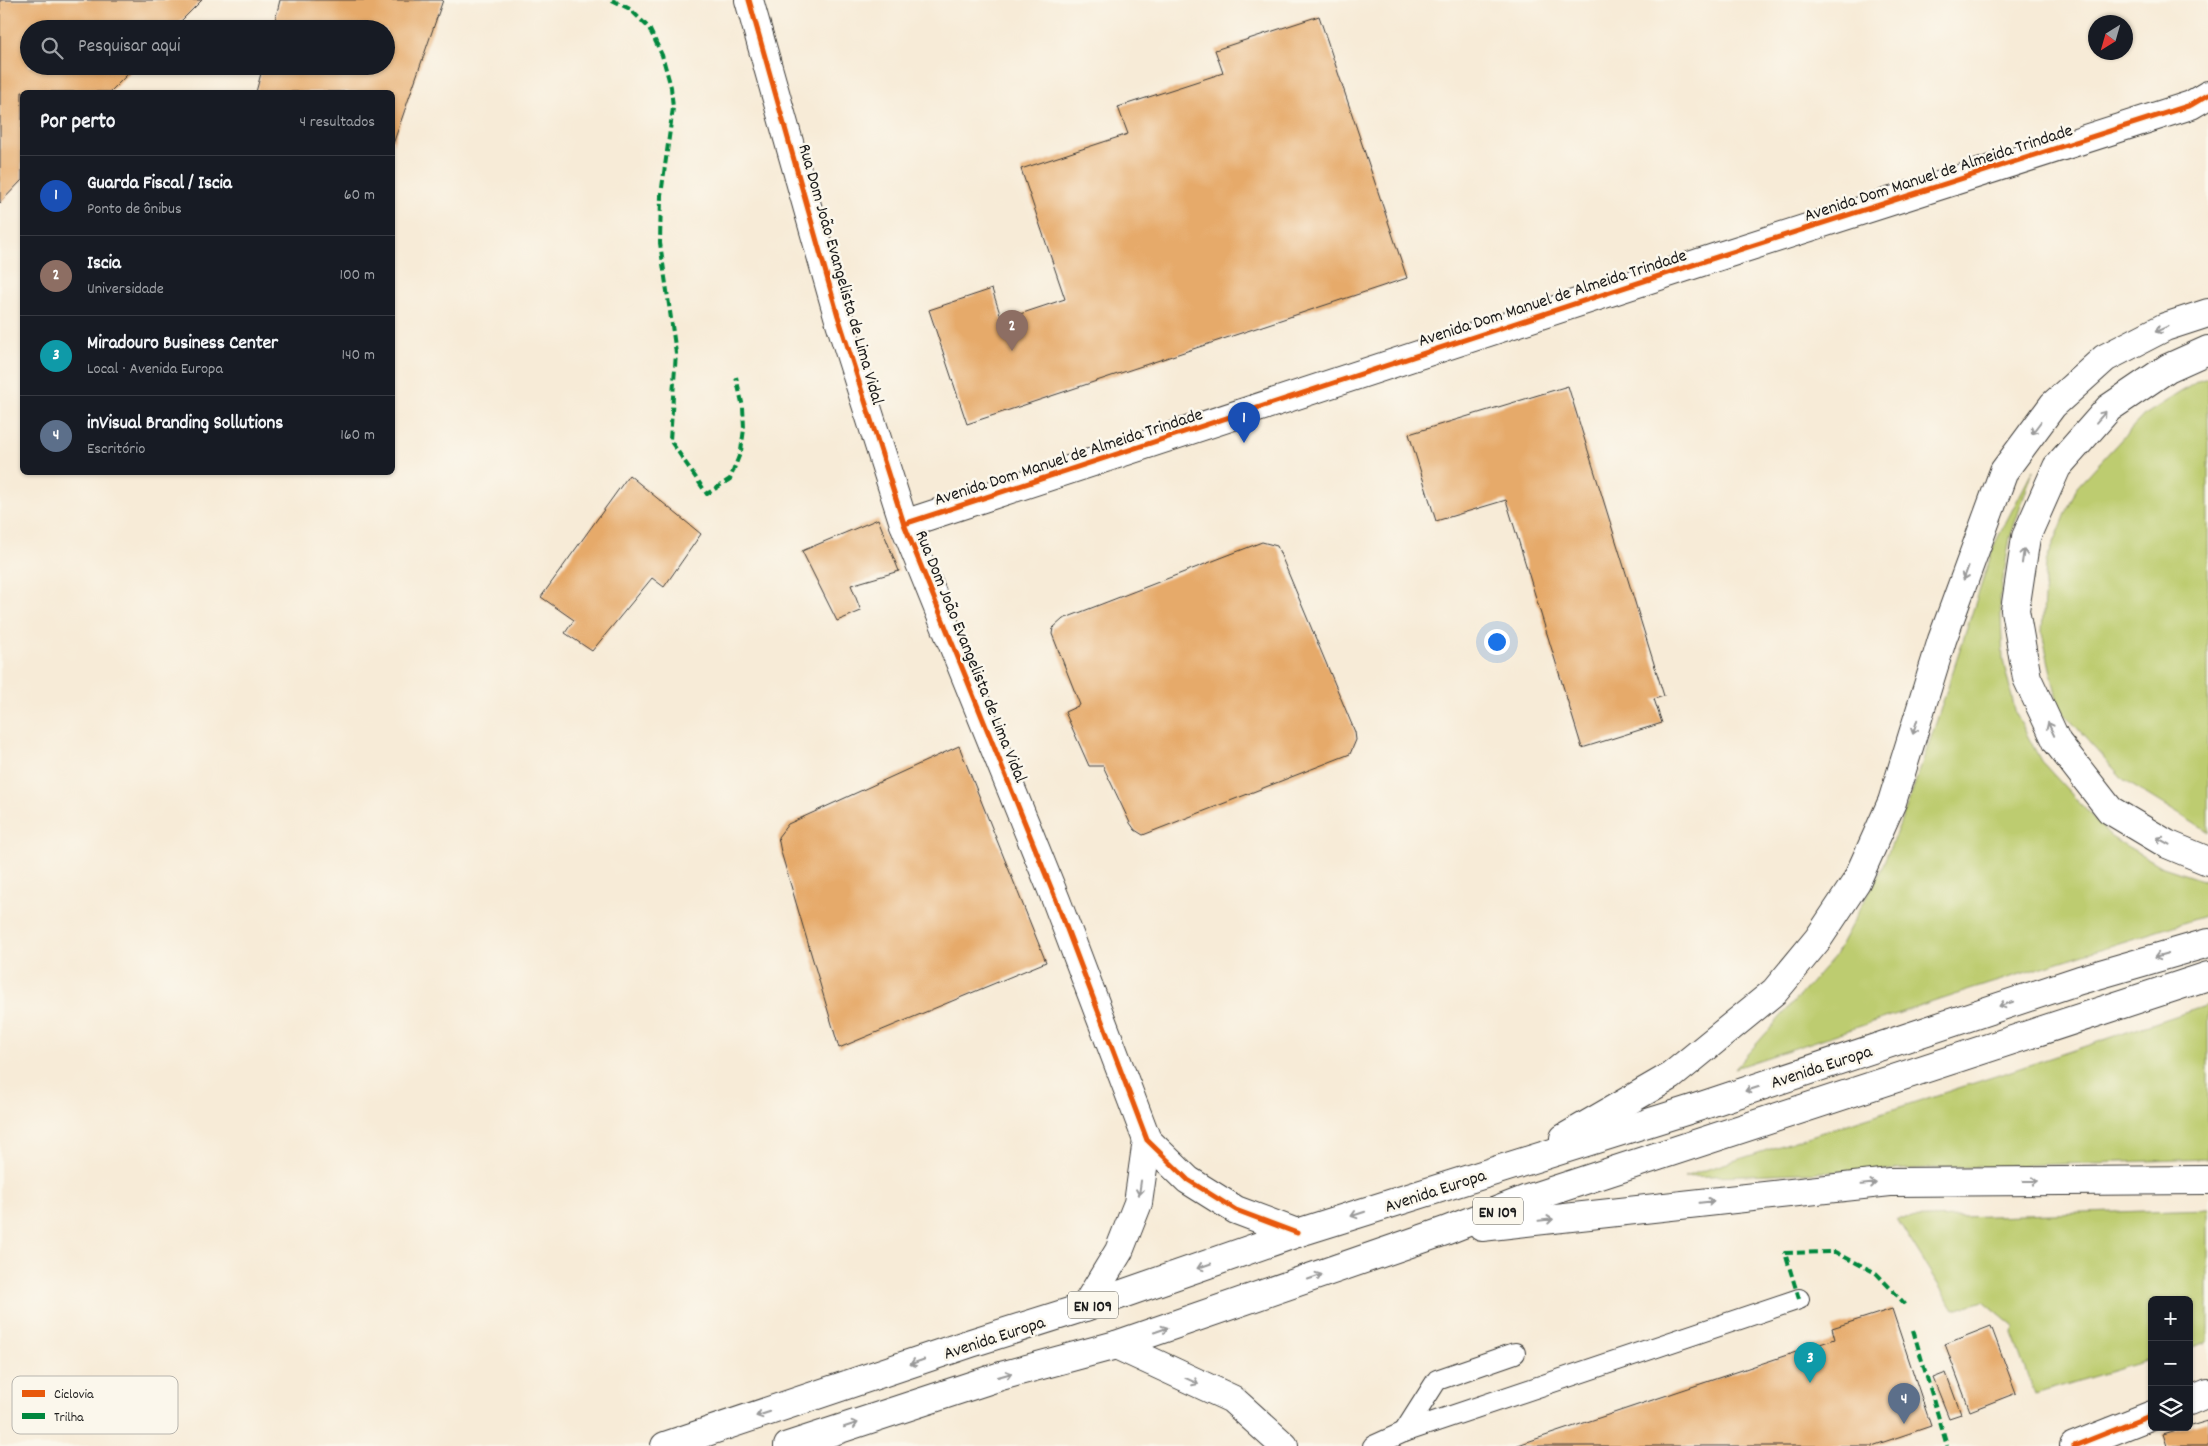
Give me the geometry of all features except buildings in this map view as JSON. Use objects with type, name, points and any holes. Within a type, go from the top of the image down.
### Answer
[{"type":"main road","name":"Rua Dom João Evangelista de Lima Vidal","points":[[749,0],[838,316],[904,524],[1052,891],[1147,1140]]},
{"type":"main road","name":"Avenida Dom Manuel de Almeida Trindade","points":[[904,524],[1724,255],[2191,105],[2208,95]]},
{"type":"main road","points":[[1521,1162],[1671,1076],[1775,992],[1818,939],[1856,882],[1892,802],[1942,640],[2004,471],[2053,405],[2105,358],[2165,327],[2208,313]]},
{"type":"main road","points":[[2208,350],[2168,368],[2109,408],[2058,467],[2026,537],[2015,610],[2027,678],[2057,742],[2110,810],[2167,844],[2208,861]]},
{"type":"main road","name":"Avenida Europa","points":[[665,1446],[971,1343],[1085,1307],[1297,1233],[1692,1109],[2080,980],[2208,943]]},
{"type":"main road","name":"Avenida Europa","points":[[788,1446],[1002,1376],[1116,1346],[1445,1231],[1527,1199],[2208,976]]},
{"type":"main road","points":[[1147,1140],[1188,1180],[1236,1210],[1297,1233]]},
{"type":"main road","points":[[1085,1307],[1119,1251],[1138,1204],[1147,1140]]},
{"type":"main road","points":[[1445,1231],[1890,1182],[2208,1180]]},
{"type":"main road","points":[[1116,1346],[1232,1399],[1284,1446]]},
{"type":"main road","points":[[2193,1399],[2208,1393]]},
{"type":"main road","points":[[2074,1446],[2148,1417]]},
{"type":"lane","points":[[1373,1446],[1404,1432],[1799,1299]]},
{"type":"lane","points":[[1404,1432],[1437,1380],[1515,1353]]},
{"type":"green space","points":[[2208,378],[2208,832],[2125,781],[2059,708],[2042,633],[2046,562],[2077,487],[2143,416],[2198,381]]},
{"type":"green space","points":[[2033,470],[2010,538],[2000,597],[2003,660],[2016,714],[2041,761],[2111,837],[2163,867],[2208,882],[2208,915],[1954,995],[1735,1068],[1834,957],[1879,874],[1906,809],[1995,543]]},
{"type":"green space","points":[[2208,1005],[2208,1159],[1684,1177],[2011,1071]]},
{"type":"green space","points":[[2208,1209],[2208,1342],[2193,1347],[2193,1296],[2148,1296],[2148,1360],[2035,1394],[2013,1334],[2014,1326],[1984,1301],[1954,1310],[1897,1219]]},
{"type":"marked path","points":[[612,0],[630,9],[649,28],[662,55],[671,87],[673,108],[661,195],[660,243],[676,353],[670,440],[707,494],[730,479],[741,451],[744,429],[743,407],[736,377]]},
{"type":"marked path","points":[[1799,1299],[1785,1253],[1835,1252],[1876,1273],[1905,1304]]},
{"type":"marked path","points":[[1913,1330],[1947,1446]]},
{"type":"cycle path","points":[[749,0],[838,316],[904,524],[1056,900],[1147,1140],[1188,1180],[1236,1210],[1297,1233]]},
{"type":"cycle path","points":[[904,524],[1723,255],[2191,105],[2208,95]]},
{"type":"cycle path","points":[[2074,1446],[2148,1417]]},
{"type":"place","name":"Iscia","points":[[1012,351]]},
{"type":"place","name":"Guarda Fiscal / Iscia","points":[[1244,443]]},
{"type":"place","name":"Miradouro Business Center","points":[[1810,1383]]},
{"type":"place","name":"inVisual Branding Sollutions","points":[[1904,1424]]}]
